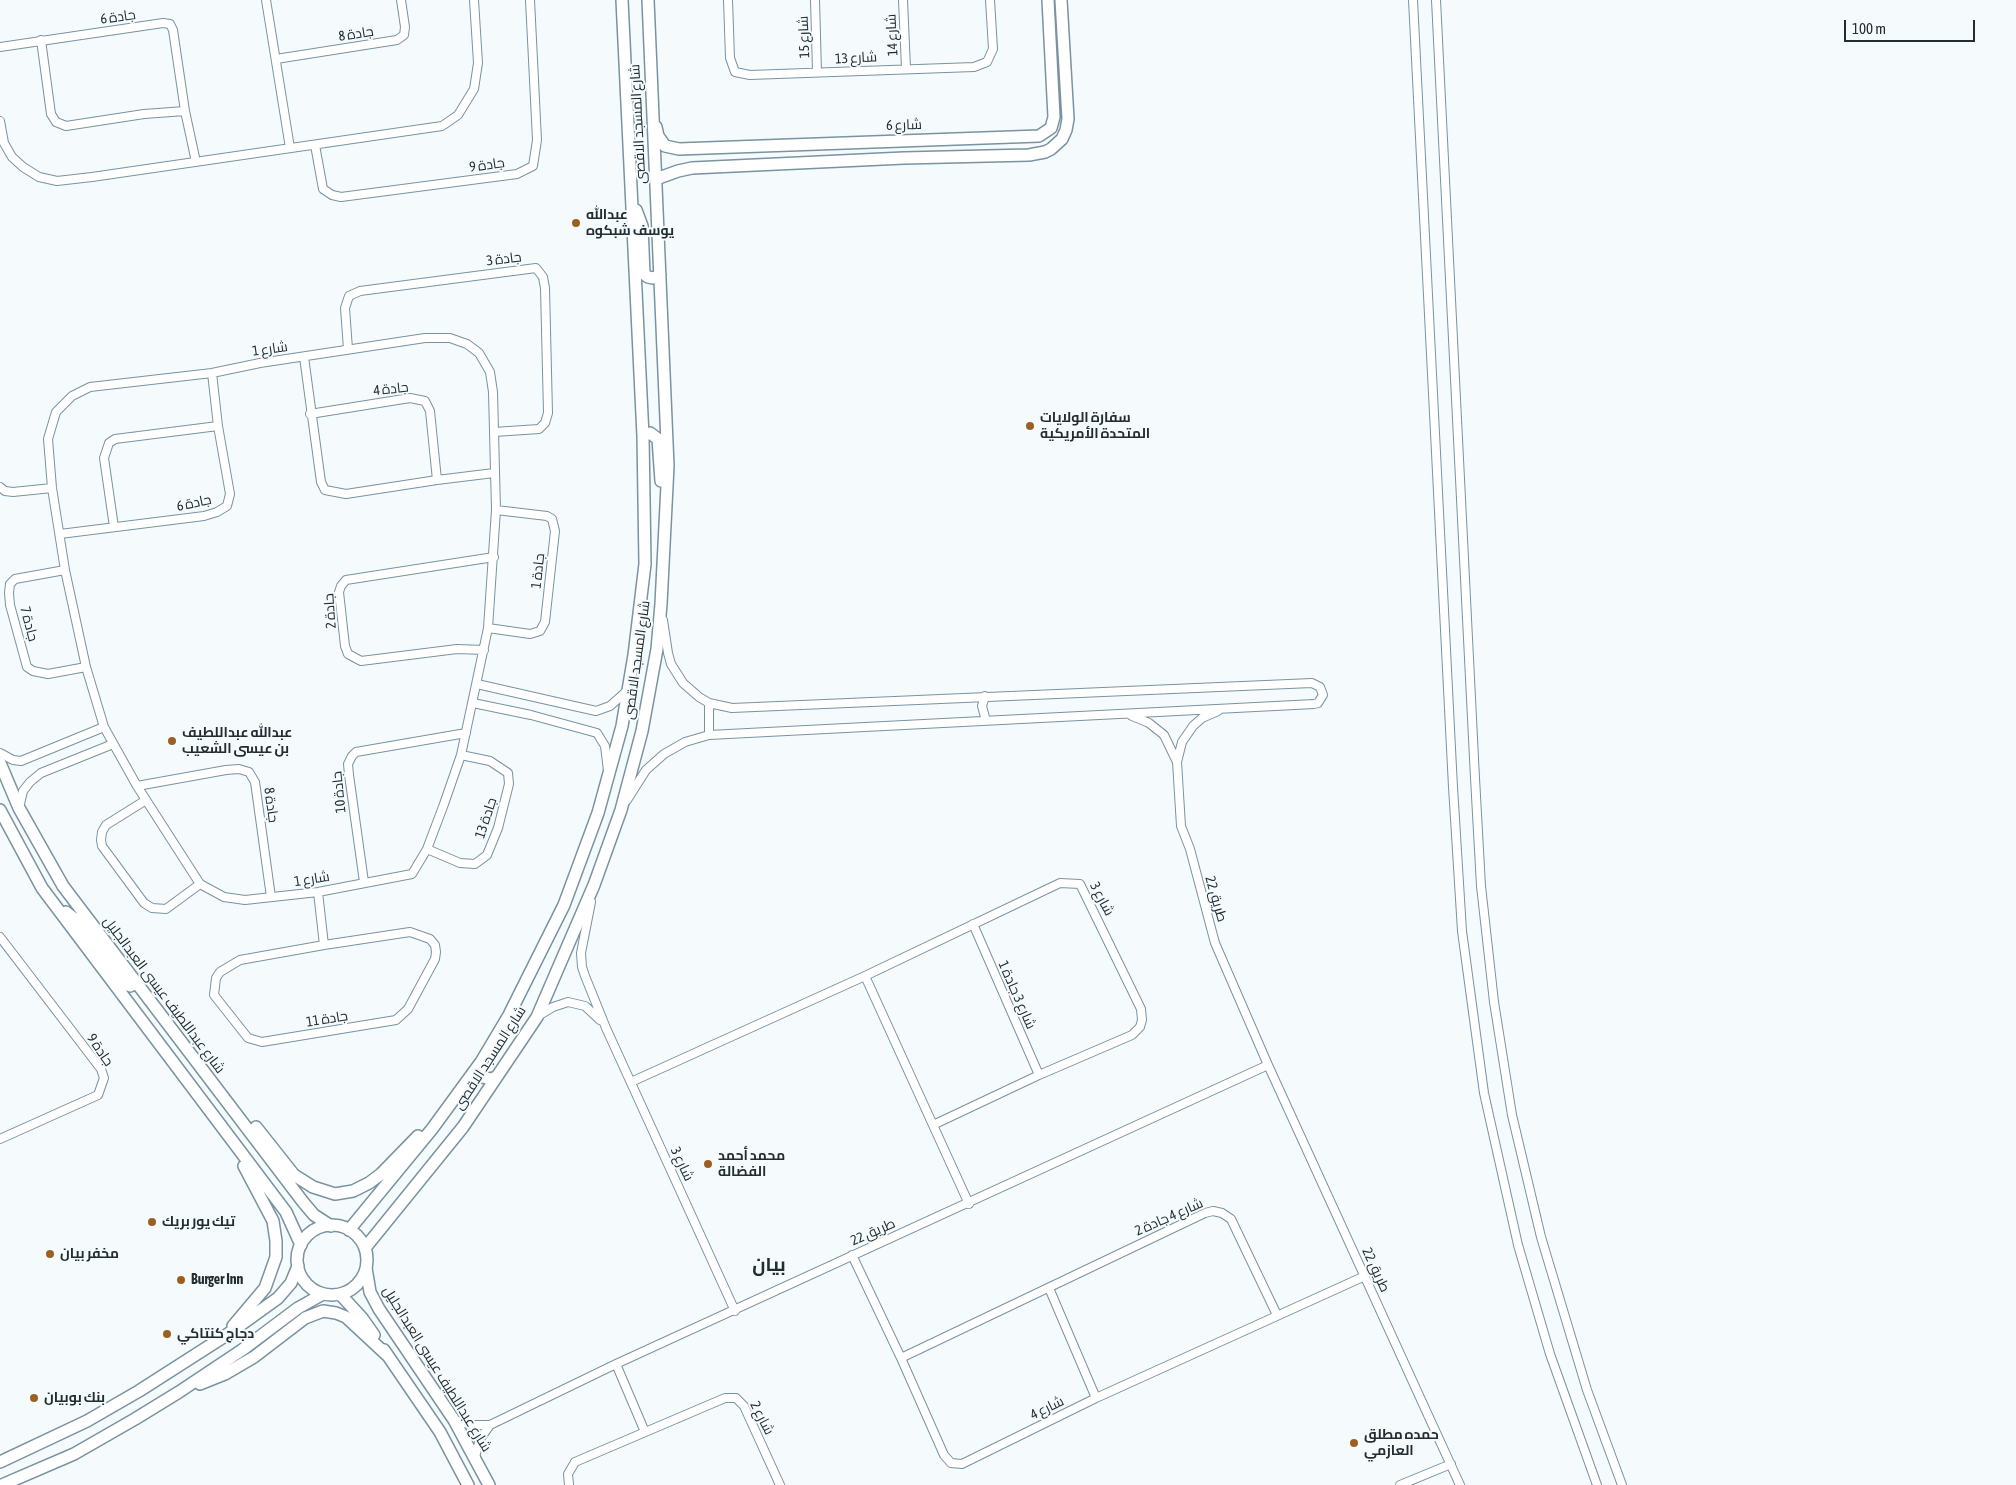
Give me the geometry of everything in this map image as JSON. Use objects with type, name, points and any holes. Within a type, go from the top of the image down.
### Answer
[{"type":"main road","name":"شارع المسجد الاقصى","points":[[349,1230],[432,1129],[481,1062],[509,1015],[564,905],[598,813],[622,726],[634,656],[645,564],[643,436],[622,0]]},
{"type":"main road","name":"شارع المسجد الاقصى","points":[[365,1248],[463,1127],[537,1017],[594,885],[621,810],[642,731],[657,649],[668,466],[648,0]]},
{"type":"main road","name":"شارع 6","points":[[652,111],[658,136],[665,146],[679,149],[1039,136],[1047,131],[1053,122],[1048,0]]},
{"type":"main road","points":[[656,179],[678,171],[710,167],[904,158],[1037,155],[1051,149],[1057,144],[1066,130],[1068,119],[1061,0]]},
{"type":"main road","points":[[1052,76],[1064,76]]},
{"type":"main road","points":[[708,148],[710,167]]},
{"type":"main road","points":[[632,201],[642,226],[644,274],[653,278],[660,275]]},
{"type":"main road","points":[[643,436],[650,433],[658,439],[661,482],[667,490]]},
{"type":"main road","name":"شارع عبداللطيف عيسى العبدالجليل","points":[[0,763],[19,808],[63,886],[314,1215],[331,1226]]},
{"type":"main road","points":[[0,810],[3,822],[30,869],[56,907],[286,1212],[301,1245]]},
{"type":"main road","points":[[56,907],[76,920],[125,984],[130,986],[136,983]]},
{"type":"main road","points":[[128,1003],[134,998],[141,1000],[176,1048],[184,1055],[195,1060]]},
{"type":"main road","points":[[481,1062],[479,1074],[482,1077],[491,1079],[496,1077]]},
{"type":"main road","points":[[227,1102],[256,1128],[294,1175],[313,1187],[335,1194],[353,1191],[375,1179],[453,1100]]},
{"type":"main road","points":[[228,1334],[265,1288],[276,1257],[273,1221],[236,1146]]},
{"type":"main road","points":[[0,1462],[87,1421],[139,1391],[228,1334],[278,1298],[291,1283],[298,1266],[301,1245],[308,1235],[319,1228],[331,1226],[349,1230],[356,1235],[365,1248],[366,1268],[357,1284],[340,1294],[322,1294],[298,1308],[242,1350],[180,1392],[74,1454],[2,1485]]},
{"type":"main road","points":[[298,1266],[301,1276],[306,1283],[322,1294]]},
{"type":"main road","name":"شارع عبداللطيف عيسى العبدالجليل","points":[[366,1268],[370,1292],[379,1309],[454,1420],[489,1485]]},
{"type":"main road","points":[[340,1294],[362,1318],[440,1432],[464,1482]]},
{"type":"main road","points":[[180,1392],[225,1374],[254,1357],[305,1318],[322,1312],[336,1313],[346,1317],[388,1356]]},
{"type":"street","points":[[266,0],[290,148]]},
{"type":"street","name":"جادة 8","points":[[276,59],[397,40],[404,35],[405,27],[401,0]]},
{"type":"street","points":[[0,122],[4,143],[12,157],[23,168],[39,176],[57,181],[442,126],[458,115],[474,89],[478,62],[474,0]]},
{"type":"street","name":"جادة 9","points":[[315,145],[323,189],[332,195],[341,197],[517,174],[533,166],[537,140],[530,0]]},
{"type":"street","name":"شارع 13","points":[[728,0],[730,58],[735,72],[750,75],[974,67],[988,62],[993,49],[990,0]]},
{"type":"street","name":"شارع 15","points":[[815,0],[817,72]]},
{"type":"street","name":"شارع 14","points":[[903,0],[906,68]]},
{"type":"street","points":[[1413,0],[1453,796],[1462,931],[1484,1093],[1518,1246],[1550,1354],[1597,1485]]},
{"type":"street","points":[[1436,0],[1481,886],[1494,1002],[1512,1115],[1541,1236],[1587,1390],[1622,1485]]},
{"type":"street","name":"جادة 6","points":[[0,47],[163,23],[170,24],[173,30],[185,111],[196,162]]},
{"type":"street","points":[[41,40],[51,114],[56,122],[66,126],[144,114],[185,111]]},
{"type":"street","name":"جادة 3","points":[[348,349],[345,308],[349,296],[432,281],[536,268],[543,277],[546,288],[548,413],[545,423],[538,428],[494,432]]},
{"type":"street","name":"شارع 1","points":[[425,338],[450,338],[467,344],[479,353],[490,372],[493,392],[496,510],[494,557],[488,628],[473,703],[461,755],[427,849],[412,874],[318,892],[245,900],[224,897],[200,884],[137,786],[104,727],[86,666],[64,570],[52,488],[48,439],[56,412],[72,396],[90,387],[212,373],[260,363],[348,349],[425,338]]},
{"type":"street","points":[[304,357],[310,414],[321,482],[325,490],[346,494],[437,480],[494,474]]},
{"type":"street","name":"جادة 6","points":[[60,534],[204,516],[228,506],[230,494],[218,426],[212,373]]},
{"type":"street","name":"جادة 4","points":[[310,414],[410,398],[425,401],[430,411],[437,480]]},
{"type":"street","points":[[114,527],[104,458],[109,443],[115,439],[218,426]]},
{"type":"street","points":[[0,487],[5,491],[13,492],[52,488]]},
{"type":"street","name":"جادة 1","points":[[488,628],[530,634],[540,631],[545,622],[555,531],[552,519],[547,516],[496,510]]},
{"type":"street","name":"جادة 2","points":[[484,650],[457,648],[361,661],[348,654],[345,646],[339,592],[346,580],[494,557]]},
{"type":"street","name":"جادة 7","points":[[64,570],[15,579],[10,584],[10,605],[27,667],[33,671],[48,674],[86,666]]},
{"type":"street","points":[[621,810],[638,780],[654,762],[685,742],[709,735],[1227,709],[1314,704],[1321,700],[1322,691],[1317,684],[1312,683],[732,708],[709,703],[687,686],[671,664],[661,604]]},
{"type":"street","points":[[477,684],[596,711],[610,706],[628,690]]},
{"type":"street","points":[[985,696],[982,706],[986,721]]},
{"type":"street","points":[[473,703],[531,715],[597,733],[605,746],[609,775]]},
{"type":"street","points":[[709,703],[709,735]]},
{"type":"street","name":"طريق 22","points":[[1227,709],[1202,718],[1193,726],[1182,742],[1177,762],[1181,826],[1190,849],[1216,943],[1268,1065],[1460,1485]]},
{"type":"street","name":"طريق 22","points":[[1122,714],[1143,719],[1156,728],[1169,744],[1177,762]]},
{"type":"street","points":[[0,752],[13,760],[20,761],[104,727]]},
{"type":"street","name":"جادة 10","points":[[364,882],[348,774],[348,764],[352,756],[356,752],[466,733]]},
{"type":"street","points":[[19,808],[23,791],[41,773],[113,744]]},
{"type":"street","name":"جادة 13","points":[[427,849],[460,863],[475,864],[480,862],[486,855],[498,828],[509,784],[508,773],[490,761],[461,755]]},
{"type":"street","name":"جادة 8","points":[[137,786],[239,768],[249,772],[255,782],[271,897]]},
{"type":"street","points":[[146,800],[106,824],[102,832],[102,846],[144,903],[152,908],[166,908],[200,884]]},
{"type":"street","name":"شارع 3","points":[[630,1082],[865,976],[1060,883],[1080,884],[1141,1009],[1142,1020],[1140,1027],[1132,1035],[1039,1075],[933,1125]]},
{"type":"street","name":"شارع 3","points":[[594,885],[582,946],[581,960],[585,976],[630,1082],[735,1311]]},
{"type":"street","points":[[318,892],[324,945]]},
{"type":"street","name":"شارع 3 جادة 1","points":[[973,924],[1039,1075]]},
{"type":"street","name":"جادة 11","points":[[410,932],[430,939],[436,952],[435,959],[408,1008],[396,1020],[387,1022],[262,1042],[248,1038],[214,995],[216,978],[220,972],[240,960],[324,945],[410,932]]},
{"type":"street","name":"جادة 9","points":[[0,936],[101,1069],[104,1078],[98,1094],[0,1139]]},
{"type":"street","points":[[865,976],[969,1204]]},
{"type":"street","name":"شارع 3","points":[[537,1017],[561,1003],[577,1003],[594,1013],[606,1028]]},
{"type":"street","name":"طريق 22","points":[[454,1420],[471,1426],[490,1425],[616,1364],[735,1311],[852,1255],[969,1204],[1216,1087],[1268,1065]]},
{"type":"street","name":"شارع 4 جادة 2","points":[[901,1358],[1205,1213],[1213,1211],[1222,1213],[1231,1219],[1277,1315]]},
{"type":"street","name":"شارع 4","points":[[852,1255],[944,1455],[951,1463],[962,1464],[1096,1398],[1364,1276]]},
{"type":"street","points":[[1049,1288],[1096,1398]]},
{"type":"street","points":[[616,1364],[645,1432]]},
{"type":"street","name":"شارع 2","points":[[569,1485],[568,1474],[575,1462],[725,1398],[736,1398],[744,1406],[780,1485]]},
{"type":"street","points":[[475,1457],[480,1439],[490,1425]]},
{"type":"street","points":[[1400,1485],[1452,1464]]},
{"type":"place","name":"عبدالله يوسف شبكوه","points":[[576,223]]},
{"type":"place","name":"سفارة الولايات المتحدة الأمريكية","points":[[1030,426]]},
{"type":"place","name":"عبدالله عبداللطيف بن عيسى الشعيب","points":[[172,741]]},
{"type":"place","name":"محمد أحمد الفضالة","points":[[708,1164]]},
{"type":"place","name":"تيك يور بريك","points":[[152,1222]]},
{"type":"place","name":"مخفر بيان","points":[[50,1254]]},
{"type":"place","name":"Burger Inn","points":[[181,1280]]},
{"type":"place","name":"دجاج كنتاكي","points":[[167,1334]]},
{"type":"place","name":"بنك بوبيان","points":[[34,1398]]},
{"type":"place","name":"حمده مطلق العازمي","points":[[1354,1443]]},
{"type":"district","name":"بيان","points":[[769,1265]]}]
